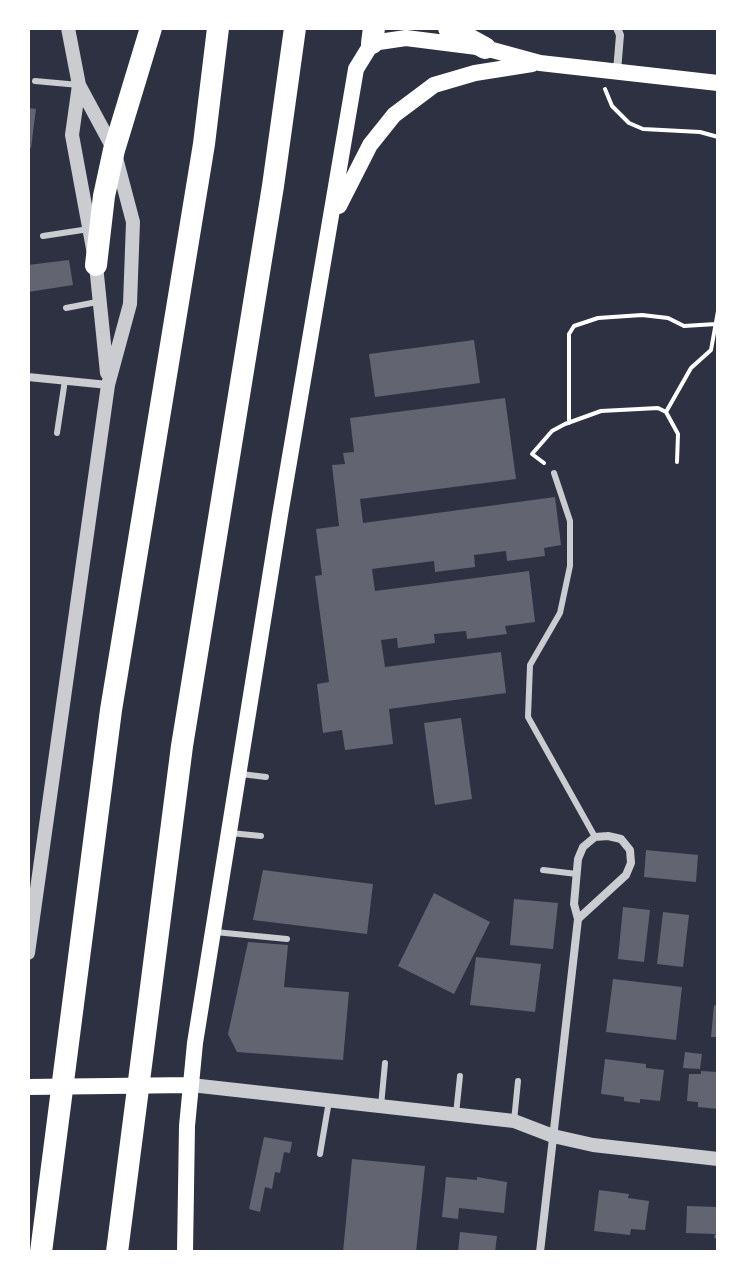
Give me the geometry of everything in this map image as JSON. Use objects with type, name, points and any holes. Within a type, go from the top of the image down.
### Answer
[{"type":"highway","points":[[96,265],[104,196],[114,150],[151,28]]},
{"type":"highway","points":[[41,1252],[111,710],[204,144],[218,28]]},
{"type":"highway","points":[[117,1252],[182,746],[275,173],[295,28]]},
{"type":"highway","points":[[449,28],[485,48]]},
{"type":"main road","points":[[185,1252],[187,1126],[195,1043],[356,69],[373,36],[485,48],[540,63],[718,83]]},
{"type":"main road","points":[[331,222],[370,145],[394,115],[434,85],[475,73],[540,63]]},
{"type":"main road","points":[[32,1087],[191,1085]]},
{"type":"street","points":[[28,953],[108,385],[130,304],[133,222],[114,150],[79,85],[68,28]]},
{"type":"street","points":[[617,28],[620,35],[617,71]]},
{"type":"street","points":[[79,85],[72,135],[96,265],[108,385]]},
{"type":"street","points":[[28,377],[108,385]]},
{"type":"street","points":[[540,1252],[578,919],[574,904],[578,859],[583,847],[595,837],[621,839],[630,850],[631,863],[626,875],[578,919]]},
{"type":"street","points":[[191,1085],[514,1121],[553,1136],[593,1145],[718,1159]]},
{"type":"lane","points":[[35,81],[79,85]]},
{"type":"lane","points":[[43,236],[89,229]]},
{"type":"lane","points":[[66,308],[101,302]]},
{"type":"lane","points":[[57,433],[65,380]]},
{"type":"lane","points":[[554,473],[570,521],[570,566],[560,613],[530,665],[528,717],[595,837]]},
{"type":"lane","points":[[238,773],[266,777]]},
{"type":"lane","points":[[230,833],[261,836]]},
{"type":"lane","points":[[543,870],[577,874]]},
{"type":"lane","points":[[214,932],[287,939]]},
{"type":"lane","points":[[381,1106],[385,1063]]},
{"type":"lane","points":[[456,1114],[460,1076]]},
{"type":"lane","points":[[514,1121],[518,1081]]},
{"type":"lane","points":[[320,1154],[329,1101]]},
{"type":"path","points":[[597,69],[612,106],[629,123],[643,129],[700,132],[718,137]]},
{"type":"path","points":[[666,412],[691,368],[711,350],[718,311]]},
{"type":"path","points":[[569,423],[569,334],[574,326],[598,318],[642,315],[668,318],[684,326],[716,324]]},
{"type":"path","points":[[532,454],[552,431],[601,411],[658,408],[666,412],[678,434],[677,462]]},
{"type":"building","points":[[28,108],[36,109],[31,148],[28,148]]},
{"type":"building","points":[[69,260],[73,285],[28,292],[28,265]]},
{"type":"building","points":[[474,340],[480,383],[375,397],[369,354]]},
{"type":"building","points":[[505,398],[516,479],[360,499],[363,523],[555,497],[561,545],[544,548],[545,556],[507,561],[506,551],[474,555],[475,567],[435,572],[434,561],[372,569],[375,591],[529,571],[535,622],[505,626],[507,634],[467,639],[466,631],[434,634],[435,643],[398,648],[397,638],[381,640],[385,667],[501,652],[506,693],[389,709],[393,744],[345,750],[342,730],[323,733],[317,684],[329,682],[315,576],[322,575],[316,529],[339,526],[332,465],[345,464],[343,453],[354,452],[350,418]]},
{"type":"building","points":[[461,718],[472,799],[435,805],[424,723]]},
{"type":"building","points":[[646,850],[698,855],[696,882],[644,877]]},
{"type":"building","points":[[263,870],[373,884],[367,934],[253,920]]},
{"type":"building","points":[[434,893],[490,922],[454,994],[398,966]]},
{"type":"building","points":[[514,899],[558,903],[553,949],[510,945]]},
{"type":"building","points":[[623,907],[650,910],[644,962],[618,959]]},
{"type":"building","points":[[663,912],[689,915],[683,967],[657,964]]},
{"type":"building","points":[[248,942],[288,945],[284,987],[349,992],[343,1060],[237,1052],[228,1034]]},
{"type":"building","points":[[476,957],[541,964],[535,1012],[470,1005]]},
{"type":"building","points":[[613,979],[682,987],[676,1040],[606,1032]]},
{"type":"building","points":[[714,1005],[718,1006],[718,1037],[711,1037]]},
{"type":"building","points":[[685,1052],[702,1054],[700,1069],[683,1068]]},
{"type":"building","points":[[605,1059],[646,1064],[646,1068],[664,1070],[660,1101],[640,1099],[640,1103],[601,1094]]},
{"type":"building","points":[[701,1071],[718,1072],[718,1109],[698,1107],[698,1102],[687,1101],[689,1074],[701,1074]]},
{"type":"building","points":[[264,1137],[292,1142],[290,1153],[284,1152],[280,1173],[275,1172],[272,1189],[265,1187],[260,1212],[249,1209]]},
{"type":"building","points":[[352,1159],[425,1166],[416,1252],[343,1252]]},
{"type":"building","points":[[446,1177],[477,1180],[477,1177],[507,1182],[504,1213],[459,1208],[458,1219],[442,1217]]},
{"type":"building","points":[[599,1190],[629,1194],[628,1198],[649,1201],[645,1230],[631,1229],[630,1235],[594,1231]]},
{"type":"building","points":[[687,1206],[718,1207],[718,1239],[714,1238],[715,1234],[686,1233]]},
{"type":"building","points":[[460,1232],[497,1236],[495,1252],[458,1252]]}]
